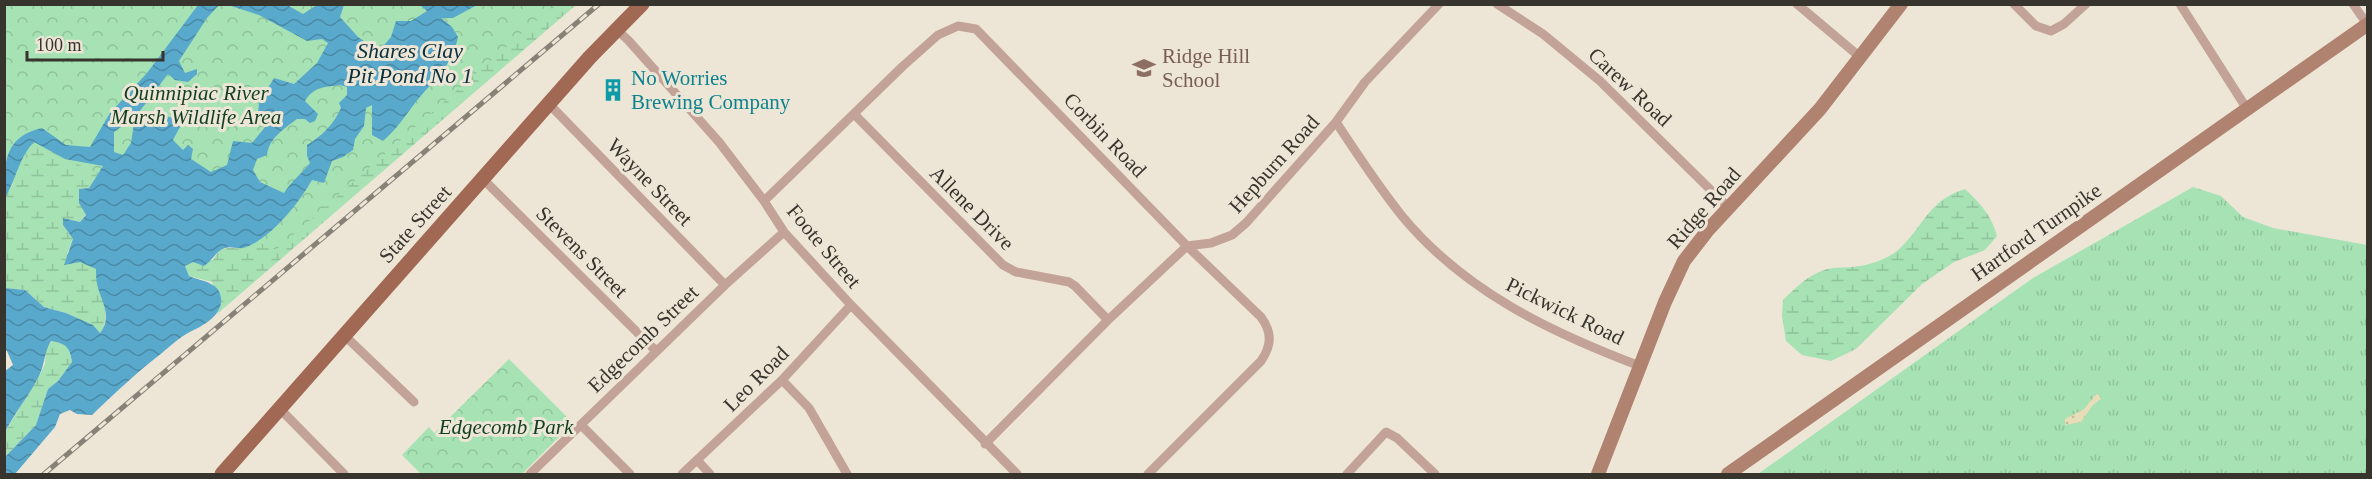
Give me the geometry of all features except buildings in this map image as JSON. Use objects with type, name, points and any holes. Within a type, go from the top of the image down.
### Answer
[{"type":"main road","name":"State Street","points":[[222,474],[616,29],[642,4]]},
{"type":"main road","name":"Ridge Road","points":[[1598,474],[1678,271],[1693,248],[1816,114],[1901,4]]},
{"type":"main road","name":"Hartford Turnpike","points":[[1728,474],[2367,24]]},
{"type":"street","name":"Hepburn Road","points":[[1187,246],[1211,243],[1232,235],[1246,223],[1336,122],[1365,82],[1439,4]]},
{"type":"street","name":"Carew Road","points":[[1497,4],[1544,34],[1600,81],[1729,208]]},
{"type":"street","points":[[1797,4],[1860,57]]},
{"type":"street","points":[[2014,4],[2036,26],[2051,31],[2064,24],[2086,4]]},
{"type":"street","points":[[2180,4],[2247,109]]},
{"type":"street","points":[[2353,4],[2367,24]]},
{"type":"street","name":"Corbin Road","points":[[764,201],[938,35],[958,26],[975,29],[1187,246],[1261,317],[1269,330],[1269,346],[1261,361],[1148,474]]},
{"type":"street","name":"Foote Street","points":[[616,29],[719,141],[784,232],[851,305],[985,444],[1017,474]]},
{"type":"street","name":"Wayne Street","points":[[549,104],[724,285]]},
{"type":"street","name":"Allene Drive","points":[[854,114],[1003,265],[1016,272],[1069,282],[1108,320]]},
{"type":"street","name":"Pickwick Road","points":[[1336,122],[1371,175],[1404,218],[1444,258],[1480,288],[1559,333],[1640,366]]},
{"type":"street","name":"Stevens Street","points":[[483,179],[656,351]]},
{"type":"street","name":"Edgecomb Street","points":[[530,474],[724,285],[784,232]]},
{"type":"street","points":[[985,444],[1108,320],[1187,246]]},
{"type":"street","name":"Leo Road","points":[[682,474],[782,380],[851,305]]},
{"type":"street","points":[[344,335],[414,402]]},
{"type":"street","points":[[782,380],[809,408],[847,474]]},
{"type":"street","points":[[280,409],[344,474]]},
{"type":"street","points":[[581,425],[630,474]]},
{"type":"street","points":[[1347,474],[1386,432],[1397,438],[1435,474]]},
{"type":"street","points":[[698,460],[710,474]]},
{"type":"green space","name":"Quinnipiac River Marsh Wildlife Area","points":[[5,5],[554,5],[276,250],[36,146],[5,196]]},
{"type":"green space","points":[[477,5],[576,5],[217,314],[221,303],[212,282],[189,276],[185,266],[193,262],[213,260],[225,248],[250,245],[271,231]]},
{"type":"green space","points":[[34,142],[103,166],[89,188],[86,214],[80,222],[63,218],[63,225],[73,239],[67,254],[96,269],[105,310],[104,326],[100,333],[92,325],[66,313],[44,307],[25,290],[5,288],[4,198],[13,184],[25,151]]},
{"type":"green space","points":[[2193,187],[2221,196],[2243,217],[2273,228],[2367,245],[2367,474],[1758,474],[2033,278]]},
{"type":"green space","points":[[1965,189],[1985,210],[1995,229],[1997,236],[1985,250],[1954,262],[1922,284],[1856,349],[1831,361],[1802,355],[1786,341],[1782,316],[1783,300],[1797,286],[1812,275],[1830,268],[1863,265],[1888,257],[1907,241],[1942,200]]},
{"type":"green space","points":[[52,341],[66,347],[72,362],[58,381],[48,389],[36,425],[5,457],[5,432],[40,374],[45,364],[46,349]]},
{"type":"green space","name":"Edgecomb Park","points":[[509,359],[573,423],[522,474],[421,474],[402,455],[429,427],[434,433]]},
{"type":"sand","points":[[2096,394],[2101,399],[2093,405],[2081,422],[2065,425],[2065,419],[2084,409]]},
{"type":"water","name":"Shares Clay Pit Pond No 1","points":[[198,5],[219,5],[207,18],[179,61],[185,73],[197,69],[197,74],[188,82],[175,80],[168,74],[136,116],[149,127],[158,114],[173,118],[180,127],[173,140],[183,150],[188,145],[193,149],[191,159],[211,172],[227,165],[233,141],[252,143],[266,126],[258,114],[259,103],[274,78],[294,84],[317,63],[328,43],[322,39],[307,41],[259,15],[228,5],[287,5],[303,14],[317,5],[344,5],[340,17],[358,37],[379,51],[391,37],[396,21],[411,21],[427,11],[420,5],[477,5],[453,18],[441,18],[452,27],[458,37],[452,55],[438,77],[383,141],[372,135],[372,105],[366,108],[364,126],[355,139],[353,150],[332,161],[324,183],[312,180],[291,210],[263,238],[243,248],[222,249],[204,266],[193,262],[185,266],[189,276],[211,284],[219,291],[220,308],[213,318],[175,342],[92,415],[77,414],[70,410],[60,414],[55,427],[15,474],[5,474],[5,457],[36,425],[48,389],[58,381],[72,362],[66,347],[51,341],[39,376],[5,432],[5,371],[13,365],[5,350],[5,288],[25,290],[44,307],[66,313],[93,325],[100,333],[106,316],[97,286],[96,269],[80,262],[64,265],[73,239],[63,225],[63,218],[80,222],[86,215],[79,203],[79,189],[89,188],[103,166],[65,159],[34,142],[21,162],[5,198],[8,154],[20,138],[42,128],[66,145],[90,147],[110,113],[147,73]],"holes":[[[340,85],[347,87],[347,95],[339,103],[341,108],[331,125],[307,145],[307,156],[310,163],[284,193],[260,182],[253,170],[257,159],[267,155],[268,149],[278,134],[297,119],[305,119],[310,123],[315,121],[318,114],[305,101],[308,96],[320,88]],[[135,117],[131,143],[123,155],[114,152],[114,132]]]},
{"type":"railway","points":[[44,474],[599,4]]},
{"type":"place","name":"Ridge Hill School","points":[[1144,68]]},
{"type":"place","name":"No Worries Brewing Company","points":[[613,90]]}]
